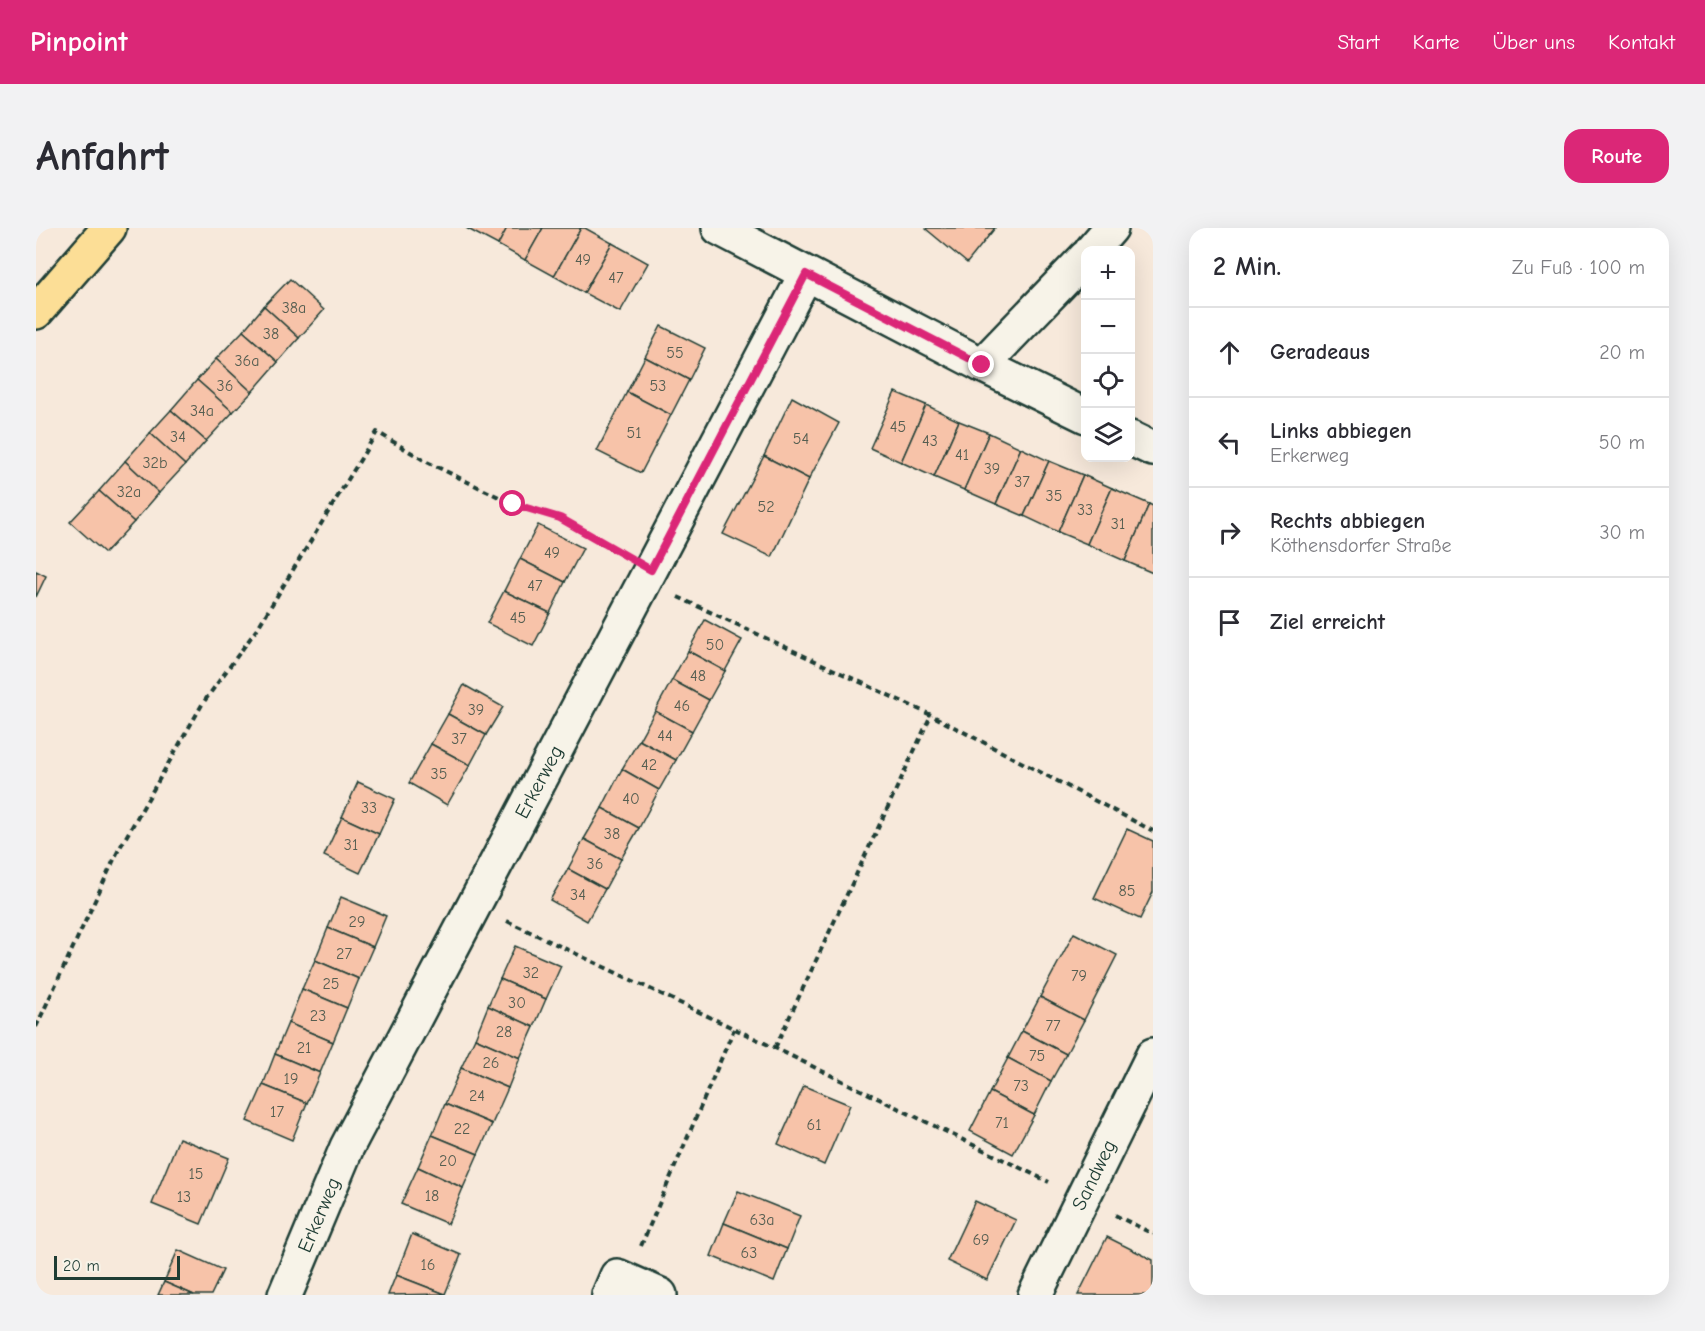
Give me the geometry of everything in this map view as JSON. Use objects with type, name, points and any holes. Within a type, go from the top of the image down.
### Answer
[{"type":"main road","points":[[36,312],[109,228]]},
{"type":"street","points":[[719,228],[982,365],[1081,414]]},
{"type":"street","points":[[1096,246],[1112,228]]},
{"type":"street","points":[[982,365],[1081,262]]},
{"type":"street","name":"Erkerweg","points":[[285,1295],[347,1147],[806,274]]},
{"type":"street","points":[[1135,440],[1153,449]]},
{"type":"street","name":"Sandweg","points":[[1035,1295],[1153,1055]]},
{"type":"street","points":[[609,1295],[618,1276],[660,1295]]},
{"type":"path","points":[[36,1027],[117,851],[203,703],[257,628],[377,432],[427,462],[513,504],[560,518],[648,576],[931,715],[1153,831]]},
{"type":"path","points":[[775,1048],[931,715]]},
{"type":"path","points":[[474,905],[775,1048],[1082,1198]]},
{"type":"path","points":[[640,1248],[734,1029]]},
{"type":"building","points":[[466,228],[507,228],[498,245]]},
{"type":"building","points":[[507,228],[543,228],[525,260],[498,245]]},
{"type":"building","points":[[543,228],[581,228],[554,276],[525,260]]},
{"type":"building","points":[[581,228],[612,243],[584,293],[554,276]]},
{"type":"building","points":[[927,228],[995,228],[967,263]]},
{"type":"building","points":[[612,243],[648,263],[620,312],[584,293]]},
{"type":"building","points":[[290,279],[324,310],[299,338],[264,306]]},
{"type":"building","points":[[264,306],[299,338],[278,362],[243,331]]},
{"type":"building","points":[[661,326],[705,348],[689,380],[645,357]]},
{"type":"building","points":[[243,331],[278,362],[252,392],[216,359]]},
{"type":"building","points":[[645,357],[689,380],[671,415],[627,392]]},
{"type":"building","points":[[216,359],[252,392],[233,412],[197,380]]},
{"type":"building","points":[[197,380],[233,412],[206,441],[171,410]]},
{"type":"building","points":[[627,392],[671,415],[641,473],[597,451]]},
{"type":"building","points":[[895,392],[926,405],[901,462],[870,448]]},
{"type":"building","points":[[792,397],[839,423],[809,479],[764,456]]},
{"type":"building","points":[[926,405],[959,421],[934,477],[901,462]]},
{"type":"building","points":[[171,410],[206,441],[185,465],[150,433]]},
{"type":"building","points":[[959,421],[989,433],[964,490],[934,477]]},
{"type":"building","points":[[150,433],[185,465],[159,493],[125,461]]},
{"type":"building","points":[[989,433],[1021,448],[996,504],[964,490]]},
{"type":"building","points":[[1021,448],[1049,461],[1024,516],[996,504]]},
{"type":"building","points":[[764,456],[809,479],[772,557],[723,534]]},
{"type":"building","points":[[125,461],[159,493],[134,522],[99,491]]},
{"type":"building","points":[[1049,461],[1083,475],[1058,532],[1024,516]]},
{"type":"building","points":[[1083,475],[1112,488],[1087,544],[1058,532]]},
{"type":"building","points":[[1112,488],[1149,504],[1125,561],[1087,544]]},
{"type":"building","points":[[99,491],[134,522],[105,553],[70,522]]},
{"type":"building","points":[[1149,504],[1153,506],[1153,573],[1125,561]]},
{"type":"building","points":[[538,525],[583,548],[565,582],[520,559]]},
{"type":"building","points":[[520,559],[565,582],[550,613],[504,591]]},
{"type":"building","points":[[36,571],[46,576],[36,597]]},
{"type":"building","points":[[504,591],[550,613],[533,646],[487,623]]},
{"type":"building","points":[[705,620],[742,640],[725,671],[688,651]]},
{"type":"building","points":[[688,651],[725,671],[709,700],[672,680]]},
{"type":"building","points":[[672,680],[709,700],[692,731],[655,711]]},
{"type":"building","points":[[464,685],[503,707],[486,735],[448,714]]},
{"type":"building","points":[[655,711],[692,731],[676,760],[639,740]]},
{"type":"building","points":[[448,714],[486,735],[470,765],[431,744]]},
{"type":"building","points":[[639,740],[676,760],[659,790],[622,769]]},
{"type":"building","points":[[431,744],[470,765],[447,805],[409,783]]},
{"type":"building","points":[[622,769],[659,790],[639,828],[602,808]]},
{"type":"building","points":[[358,782],[395,799],[379,834],[342,817]]},
{"type":"building","points":[[602,808],[639,828],[621,859],[584,839]]},
{"type":"building","points":[[342,817],[379,834],[360,873],[324,856]]},
{"type":"building","points":[[1127,829],[1153,841],[1153,892],[1140,919],[1094,898]]},
{"type":"building","points":[[584,839],[621,859],[605,889],[568,869]]},
{"type":"building","points":[[568,869],[605,889],[587,921],[550,900]]},
{"type":"building","points":[[341,897],[386,916],[373,947],[328,928]]},
{"type":"building","points":[[328,928],[373,947],[359,979],[315,960]]},
{"type":"building","points":[[1074,933],[1117,955],[1084,1020],[1040,997]]},
{"type":"building","points":[[515,946],[561,966],[546,999],[500,979]]},
{"type":"building","points":[[315,960],[359,979],[347,1008],[302,989]]},
{"type":"building","points":[[500,979],[546,999],[534,1027],[488,1006]]},
{"type":"building","points":[[302,989],[347,1008],[333,1042],[288,1023]]},
{"type":"building","points":[[1040,997],[1084,1020],[1066,1054],[1022,1031]]},
{"type":"building","points":[[488,1006],[534,1027],[520,1058],[475,1038]]},
{"type":"building","points":[[288,1023],[333,1042],[320,1073],[275,1054]]},
{"type":"building","points":[[1022,1031],[1066,1054],[1051,1081],[1008,1058]]},
{"type":"building","points":[[475,1038],[520,1058],[508,1088],[461,1068]]},
{"type":"building","points":[[275,1054],[320,1073],[307,1103],[263,1085]]},
{"type":"building","points":[[1008,1058],[1051,1081],[1034,1115],[990,1092]]},
{"type":"building","points":[[461,1068],[508,1088],[492,1124],[445,1104]]},
{"type":"building","points":[[263,1085],[307,1103],[292,1140],[247,1121]]},
{"type":"building","points":[[804,1086],[850,1105],[824,1165],[778,1144]]},
{"type":"building","points":[[990,1092],[1034,1115],[1013,1154],[970,1131]]},
{"type":"building","points":[[445,1104],[492,1124],[478,1154],[432,1135]]},
{"type":"building","points":[[432,1135],[478,1154],[463,1188],[418,1167]]},
{"type":"building","points":[[179,1138],[229,1158],[201,1224],[152,1204]]},
{"type":"building","points":[[418,1167],[463,1188],[448,1224],[401,1204]]},
{"type":"building","points":[[738,1191],[800,1216],[787,1249],[724,1223]]},
{"type":"building","points":[[975,1201],[1016,1220],[987,1280],[947,1261]]},
{"type":"building","points":[[724,1223],[787,1249],[774,1282],[711,1256]]},
{"type":"building","points":[[412,1234],[461,1255],[445,1294],[396,1275]]},
{"type":"building","points":[[1107,1237],[1153,1260],[1153,1295],[1078,1295]]},
{"type":"building","points":[[178,1250],[223,1270],[211,1295],[194,1295],[164,1282]]},
{"type":"building","points":[[396,1275],[445,1294],[388,1295]]},
{"type":"building","points":[[164,1282],[194,1295],[158,1295]]},
{"type":"route","points":[[513,504],[560,518],[651,570],[806,274],[982,365]]}]
